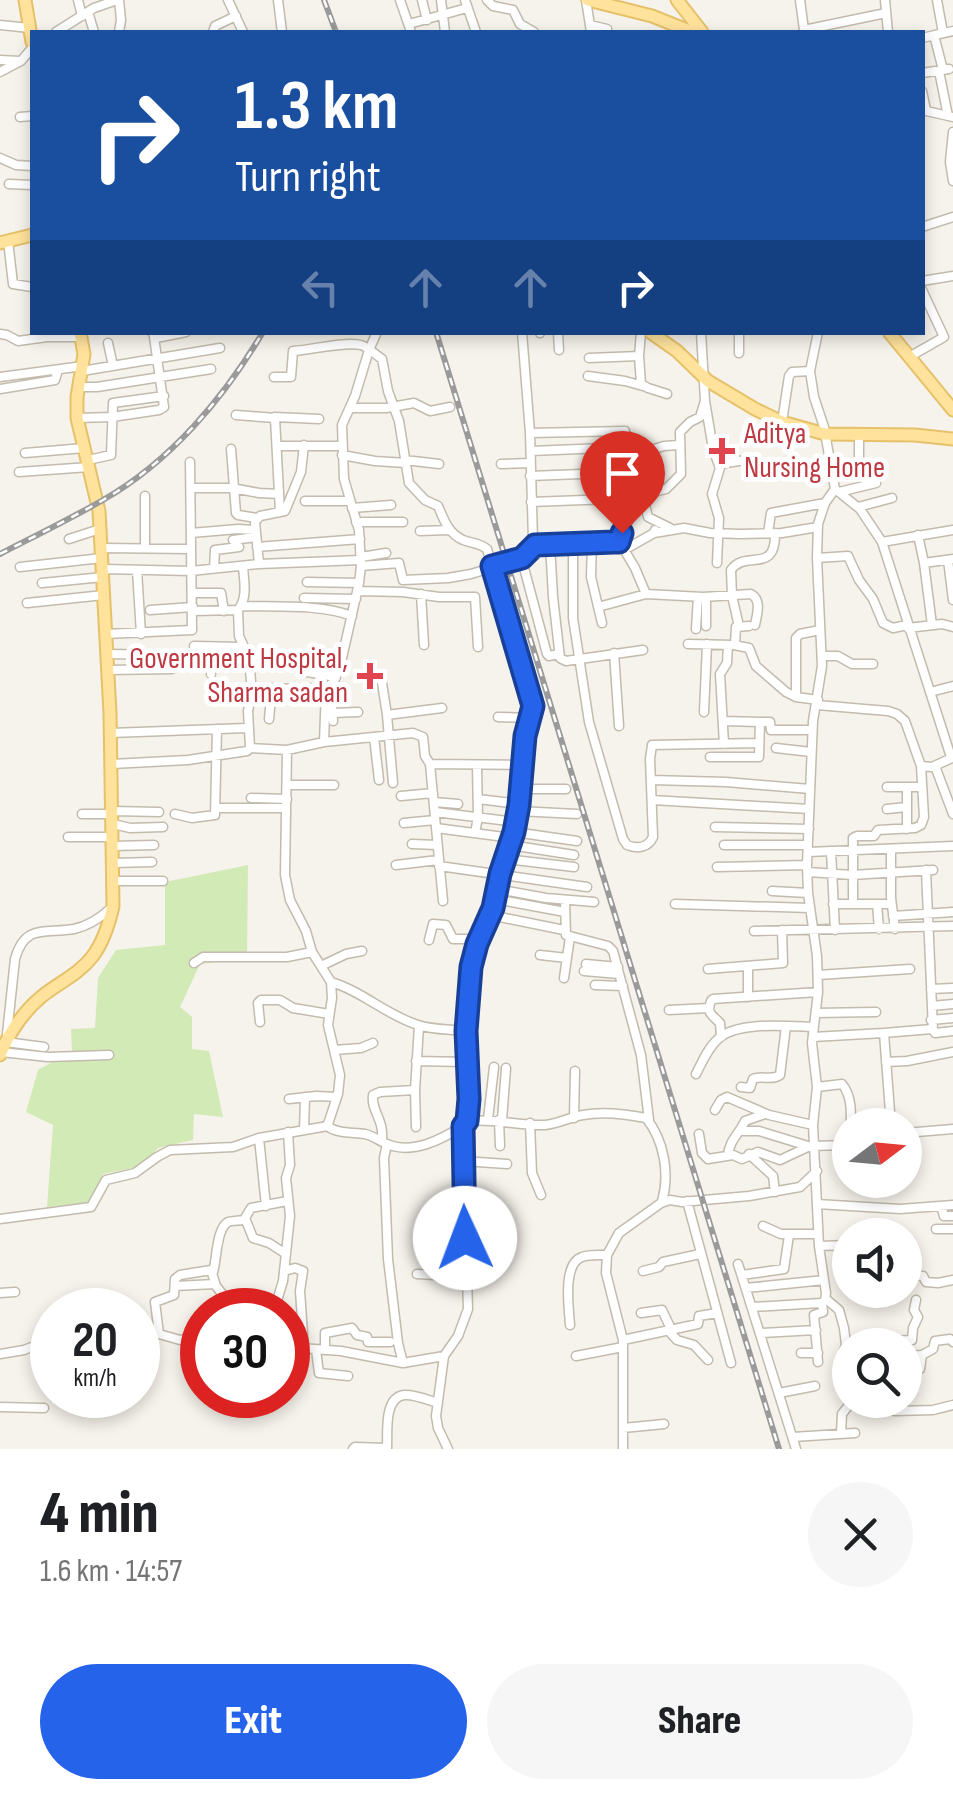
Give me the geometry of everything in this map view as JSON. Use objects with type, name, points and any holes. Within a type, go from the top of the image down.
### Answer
[{"type":"main road","points":[[25,0],[30,28]]},
{"type":"main road","points":[[587,0],[652,16],[670,28]]},
{"type":"main road","points":[[677,0],[700,30]]},
{"type":"main road","points":[[4,242],[30,236]]},
{"type":"main road","points":[[4,1047],[37,1000],[88,962],[100,944],[114,906],[104,595],[98,502],[77,418],[83,369],[80,335]]},
{"type":"main road","points":[[654,335],[703,377],[782,422],[825,434],[953,439]]},
{"type":"main road","points":[[897,336],[909,357],[951,405]]},
{"type":"street","points":[[78,0],[93,30]]},
{"type":"street","points":[[59,30],[118,0],[119,30]]},
{"type":"street","points":[[228,0],[242,30]]},
{"type":"street","points":[[278,0],[282,30]]},
{"type":"street","points":[[400,0],[410,28],[466,4],[474,30]]},
{"type":"street","points":[[422,0],[427,20]]},
{"type":"street","points":[[441,0],[445,30]]},
{"type":"street","points":[[487,0],[493,6],[513,10],[520,24],[530,30]]},
{"type":"street","points":[[587,0],[590,29],[607,29]]},
{"type":"street","points":[[800,0],[804,30]]},
{"type":"street","points":[[885,0],[888,30]]},
{"type":"street","points":[[925,110],[950,117],[937,0]]},
{"type":"street","points":[[808,30],[886,12]]},
{"type":"street","points":[[214,30],[236,16]]},
{"type":"street","points":[[0,26],[30,28]]},
{"type":"street","points":[[925,37],[953,30]]},
{"type":"street","points":[[0,72],[21,61],[30,48]]},
{"type":"street","points":[[0,60],[21,61]]},
{"type":"street","points":[[925,73],[944,70]]},
{"type":"street","points":[[20,117],[30,116]]},
{"type":"street","points":[[953,132],[953,181]]},
{"type":"street","points":[[0,158],[30,166]]},
{"type":"street","points":[[9,184],[30,185]]},
{"type":"street","points":[[925,226],[953,217]]},
{"type":"street","points":[[4,242],[13,284],[30,287]]},
{"type":"street","points":[[925,281],[953,276]]},
{"type":"street","points":[[909,357],[943,338],[925,297]]},
{"type":"street","points":[[925,320],[934,314]]},
{"type":"street","points":[[0,334],[18,341],[80,335]]},
{"type":"street","points":[[77,418],[162,409],[165,404],[153,335]]},
{"type":"street","points":[[323,335],[324,346]]},
{"type":"street","points":[[324,742],[328,687],[336,676],[352,616],[361,561],[360,539],[344,479],[342,425],[376,335]]},
{"type":"street","points":[[522,335],[535,545]]},
{"type":"street","points":[[558,335],[558,350]]},
{"type":"street","points":[[641,335],[643,386]]},
{"type":"street","points":[[700,335],[705,400],[719,464],[712,492],[718,512],[717,563]]},
{"type":"street","points":[[739,335],[739,353]]},
{"type":"street","points":[[817,335],[810,371],[837,490],[858,507],[882,542],[952,758],[928,768],[921,766]]},
{"type":"street","points":[[108,344],[112,366]]},
{"type":"street","points":[[274,377],[291,377],[293,352],[324,346],[362,345],[382,359],[410,486],[438,506],[449,530],[486,549],[532,700],[513,834],[471,967],[463,1161],[468,1309],[458,1336],[444,1356],[436,1422],[448,1449]]},
{"type":"street","points":[[0,377],[112,366],[220,348]]},
{"type":"street","points":[[589,358],[639,356]]},
{"type":"street","points":[[79,387],[212,369]]},
{"type":"street","points":[[0,390],[55,380],[58,370]]},
{"type":"street","points":[[782,422],[788,376],[792,372],[810,371]]},
{"type":"street","points":[[588,376],[626,381],[667,394]]},
{"type":"street","points":[[531,502],[640,498],[666,490],[682,470],[680,432],[700,417],[705,400]]},
{"type":"street","points":[[350,408],[394,407],[414,402],[430,411],[450,408]]},
{"type":"street","points":[[236,415],[319,419]]},
{"type":"street","points":[[18,472],[110,455],[112,416]]},
{"type":"street","points":[[275,418],[280,512]]},
{"type":"street","points":[[530,433],[624,430],[648,517],[672,529]]},
{"type":"street","points":[[859,434],[859,475]]},
{"type":"street","points":[[230,449],[237,514],[257,518],[285,511],[299,476],[304,445]]},
{"type":"street","points":[[531,451],[652,452],[680,445]]},
{"type":"street","points":[[277,446],[342,450],[375,461],[440,464]]},
{"type":"street","points":[[25,453],[87,458]]},
{"type":"street","points":[[719,464],[746,460]]},
{"type":"street","points":[[105,634],[191,630],[190,462]]},
{"type":"street","points":[[501,464],[530,464]]},
{"type":"street","points":[[530,476],[633,472]]},
{"type":"street","points":[[800,1353],[818,1357],[814,1316],[823,1312],[824,1301],[811,1146],[817,1086],[813,1037],[818,976],[807,869],[812,730],[822,656],[818,525],[824,503],[837,490],[876,483]]},
{"type":"street","points":[[191,488],[279,494]]},
{"type":"street","points":[[144,496],[145,548]]},
{"type":"street","points":[[622,546],[640,498]]},
{"type":"street","points":[[858,507],[892,498]]},
{"type":"street","points":[[305,502],[390,505]]},
{"type":"street","points":[[748,625],[732,596],[733,565],[759,560],[775,549],[771,513],[824,503]]},
{"type":"street","points":[[257,518],[258,564]]},
{"type":"street","points":[[654,533],[655,520]]},
{"type":"street","points":[[356,522],[402,522]]},
{"type":"street","points":[[20,568],[102,563],[137,570],[191,570],[361,561],[398,562],[402,580],[448,578],[522,558],[535,545],[592,542],[622,546],[672,529],[772,533],[818,525]]},
{"type":"street","points":[[191,532],[238,529],[256,538]]},
{"type":"street","points":[[69,539],[100,530]]},
{"type":"street","points":[[420,531],[449,530]]},
{"type":"street","points":[[882,542],[953,530]]},
{"type":"street","points":[[918,535],[932,625]]},
{"type":"street","points":[[214,568],[215,550],[256,538],[360,539]]},
{"type":"street","points":[[572,542],[573,610],[588,722],[627,844],[640,847],[652,840],[653,744],[759,744]]},
{"type":"street","points":[[592,542],[591,574],[602,623]]},
{"type":"street","points":[[550,544],[554,611],[563,661],[643,650]]},
{"type":"street","points":[[622,546],[646,594]]},
{"type":"street","points":[[42,583],[145,548],[191,549]]},
{"type":"street","points":[[361,561],[386,553]]},
{"type":"street","points":[[817,558],[848,556],[859,580],[874,598],[883,623],[893,628],[942,624],[953,627]]},
{"type":"street","points":[[522,558],[547,654],[559,654]]},
{"type":"street","points":[[924,562],[950,560],[953,600]]},
{"type":"street","points":[[244,566],[239,636],[250,658],[250,748]]},
{"type":"street","points":[[137,570],[141,634]]},
{"type":"street","points":[[307,582],[438,598],[500,592]]},
{"type":"street","points":[[304,598],[357,591]]},
{"type":"street","points":[[192,593],[222,593],[224,610]]},
{"type":"street","points":[[422,594],[424,645]]},
{"type":"street","points":[[598,606],[646,594],[755,595],[759,612],[748,625],[735,629],[727,663],[720,674],[724,744]]},
{"type":"street","points":[[27,602],[104,595]]},
{"type":"street","points":[[475,597],[478,647]]},
{"type":"street","points":[[701,627],[702,597]]},
{"type":"street","points":[[150,610],[317,610],[352,616]]},
{"type":"street","points":[[554,611],[573,610]]},
{"type":"street","points":[[796,697],[796,638],[820,630]]},
{"type":"street","points":[[688,644],[731,645],[751,650],[756,666],[796,697],[888,711],[905,721],[921,766],[924,817],[921,825],[908,829],[878,830],[872,836],[853,838],[853,904]]},
{"type":"street","points":[[704,712],[706,644]]},
{"type":"street","points":[[194,646],[242,647]]},
{"type":"street","points":[[210,647],[211,674]]},
{"type":"street","points":[[106,654],[171,654]]},
{"type":"street","points":[[614,654],[619,726]]},
{"type":"street","points":[[822,656],[838,656],[856,665],[873,664]]},
{"type":"street","points":[[108,670],[172,669]]},
{"type":"street","points":[[307,672],[336,676]]},
{"type":"street","points":[[382,683],[392,783]]},
{"type":"street","points":[[930,692],[953,686]]},
{"type":"street","points":[[252,693],[272,688],[328,687]]},
{"type":"street","points":[[328,687],[333,717],[358,712]]},
{"type":"street","points":[[269,719],[272,688]]},
{"type":"street","points":[[387,715],[442,708]]},
{"type":"street","points":[[498,717],[530,718]]},
{"type":"street","points":[[724,721],[770,722],[770,730],[812,730]]},
{"type":"street","points":[[710,757],[759,757],[760,722]]},
{"type":"street","points":[[110,733],[247,728]]},
{"type":"street","points":[[175,814],[192,818],[215,815],[217,729]]},
{"type":"street","points":[[112,764],[169,762],[250,748],[287,750],[414,732],[422,735],[430,764],[444,901]]},
{"type":"street","points":[[374,737],[379,780]]},
{"type":"street","points":[[776,748],[812,752]]},
{"type":"street","points":[[287,750],[284,876],[312,952],[330,982],[332,998],[330,1036],[340,1075],[327,1126]]},
{"type":"street","points":[[430,764],[522,765]]},
{"type":"street","points":[[475,833],[476,766]]},
{"type":"street","points":[[935,766],[953,814]]},
{"type":"street","points":[[651,780],[810,789]]},
{"type":"street","points":[[764,806],[766,784]]},
{"type":"street","points":[[287,785],[334,785]]},
{"type":"street","points":[[887,787],[922,788]]},
{"type":"street","points":[[907,787],[908,829]]},
{"type":"street","points":[[520,789],[566,788]]},
{"type":"street","points":[[401,796],[475,833],[577,841]]},
{"type":"street","points":[[924,800],[946,796]]},
{"type":"street","points":[[251,798],[286,804]]},
{"type":"street","points":[[478,799],[577,814]]},
{"type":"street","points":[[652,800],[809,809]]},
{"type":"street","points":[[216,808],[286,804]]},
{"type":"street","points":[[404,823],[458,804]]},
{"type":"street","points":[[887,809],[907,807]]},
{"type":"street","points":[[435,811],[478,817],[574,855]]},
{"type":"street","points":[[68,837],[160,812]]},
{"type":"street","points":[[82,814],[154,845]]},
{"type":"street","points":[[113,826],[163,828]]},
{"type":"street","points":[[716,828],[809,829]]},
{"type":"street","points":[[412,844],[437,844]]},
{"type":"street","points":[[724,845],[832,851],[953,846]]},
{"type":"street","points":[[891,849],[895,929]]},
{"type":"street","points":[[832,851],[835,930]]},
{"type":"street","points":[[506,859],[574,868]]},
{"type":"street","points":[[114,863],[152,862]]},
{"type":"street","points":[[396,865],[439,863],[587,886]]},
{"type":"street","points":[[718,867],[807,869],[832,875],[929,870],[932,1024],[935,1033],[953,1031]]},
{"type":"street","points":[[114,881],[163,881]]},
{"type":"street","points":[[772,892],[808,893]]},
{"type":"street","points":[[496,894],[594,902]]},
{"type":"street","points":[[496,894],[565,912]]},
{"type":"street","points":[[564,978],[565,900]]},
{"type":"street","points":[[675,904],[810,908]]},
{"type":"street","points":[[833,904],[891,904]]},
{"type":"street","points":[[877,904],[879,929]]},
{"type":"street","points":[[4,1047],[16,960],[24,941],[38,931],[85,926],[114,906]]},
{"type":"street","points":[[893,916],[953,912]]},
{"type":"street","points":[[490,915],[608,946],[614,952],[641,1056],[649,1120],[667,1171],[661,1203]]},
{"type":"street","points":[[429,940],[432,926],[438,923],[446,925],[453,939],[480,939]]},
{"type":"street","points":[[754,931],[953,926]]},
{"type":"street","points":[[708,970],[782,963],[782,930]]},
{"type":"street","points":[[321,966],[362,951]]},
{"type":"street","points":[[194,963],[203,957],[288,957],[312,952]]},
{"type":"street","points":[[540,954],[567,958]]},
{"type":"street","points":[[748,966],[748,997]]},
{"type":"street","points":[[585,967],[618,971]]},
{"type":"street","points":[[818,976],[910,969]]},
{"type":"street","points":[[330,982],[352,988],[419,1026],[466,1031]]},
{"type":"street","points":[[595,984],[623,986]]},
{"type":"street","points":[[930,990],[952,998]]},
{"type":"street","points":[[721,1036],[721,1025],[711,1016],[710,1000],[818,992]]},
{"type":"street","points":[[932,1006],[952,998]]},
{"type":"street","points":[[260,1022],[260,1000],[280,1000],[293,1008],[329,1014]]},
{"type":"street","points":[[669,1010],[709,1008]]},
{"type":"street","points":[[816,1013],[876,1012]]},
{"type":"street","points":[[813,1037],[884,1033],[953,1018]]},
{"type":"street","points":[[416,1127],[419,1026]]},
{"type":"street","points":[[741,1087],[750,1088],[754,1078],[780,1075],[786,1026]]},
{"type":"street","points":[[696,1074],[721,1036],[738,1030],[814,1026]]},
{"type":"street","points":[[884,1033],[890,1108]]},
{"type":"street","points":[[334,1050],[373,1043]]},
{"type":"street","points":[[4,1047],[44,1046]]},
{"type":"street","points":[[4,1047],[48,1057],[109,1055]]},
{"type":"street","points":[[886,1062],[953,1052]]},
{"type":"street","points":[[416,1062],[467,1062]]},
{"type":"street","points":[[488,1119],[484,1082],[494,1067]]},
{"type":"street","points":[[500,1146],[506,1068]]},
{"type":"street","points":[[574,1118],[575,1071]]},
{"type":"street","points":[[468,1077],[484,1082]]},
{"type":"street","points":[[817,1086],[842,1084],[850,1108]]},
{"type":"street","points":[[403,1363],[388,1259],[385,1142],[372,1094],[415,1090]]},
{"type":"street","points":[[304,1130],[305,1097]]},
{"type":"street","points":[[288,1099],[337,1097]]},
{"type":"street","points":[[715,1110],[727,1097],[765,1114],[813,1125]]},
{"type":"street","points":[[0,1218],[86,1209],[94,1205],[106,1180],[136,1173],[164,1153],[225,1148],[327,1126],[334,1131],[370,1135],[408,1146],[443,1139],[465,1123],[488,1119],[548,1124],[606,1114],[649,1120]]},
{"type":"street","points":[[728,1155],[730,1142],[745,1121],[765,1114]]},
{"type":"street","points":[[530,1124],[532,1174],[541,1195]]},
{"type":"street","points":[[922,1132],[953,1129]]},
{"type":"street","points":[[741,1131],[759,1131],[811,1146],[832,1145]]},
{"type":"street","points":[[280,1288],[290,1216],[286,1178],[290,1160],[288,1132]]},
{"type":"street","points":[[699,1134],[706,1158],[728,1155],[742,1160],[762,1152],[780,1160],[811,1146]]},
{"type":"street","points":[[259,1138],[266,1206]]},
{"type":"street","points":[[749,1154],[774,1176],[775,1192]]},
{"type":"street","points":[[463,1161],[507,1164]]},
{"type":"street","points":[[623,1449],[623,1343],[606,1273],[606,1254],[619,1233],[670,1200],[775,1192],[800,1187],[816,1171]]},
{"type":"street","points":[[286,1254],[253,1238],[246,1212],[288,1201]]},
{"type":"street","points":[[687,1201],[731,1362]]},
{"type":"street","points":[[817,1204],[900,1209],[953,1205]]},
{"type":"street","points":[[941,1206],[944,1216],[953,1216]]},
{"type":"street","points":[[218,1288],[213,1272],[225,1224],[246,1220]]},
{"type":"street","points":[[763,1226],[781,1234],[818,1234]]},
{"type":"street","points":[[936,1229],[953,1229]]},
{"type":"street","points":[[742,1275],[784,1268],[789,1235]]},
{"type":"street","points":[[434,1275],[430,1238],[465,1238]]},
{"type":"street","points":[[818,1246],[832,1246]]},
{"type":"street","points":[[570,1325],[568,1284],[576,1260],[606,1254]]},
{"type":"street","points":[[643,1271],[659,1267],[662,1262],[700,1254]]},
{"type":"street","points":[[738,1264],[796,1449]]},
{"type":"street","points":[[284,1271],[298,1268],[304,1272],[301,1288]]},
{"type":"street","points":[[160,1299],[174,1296],[175,1279],[180,1276],[213,1272]]},
{"type":"street","points":[[417,1274],[466,1276]]},
{"type":"street","points":[[922,1278],[938,1283],[953,1280]]},
{"type":"street","points":[[746,1288],[824,1280]]},
{"type":"street","points":[[175,1286],[215,1284]]},
{"type":"street","points":[[0,1293],[15,1292]]},
{"type":"street","points":[[752,1307],[824,1301],[838,1310],[844,1328]]},
{"type":"street","points":[[641,1313],[662,1310],[677,1340],[694,1345],[708,1360]]},
{"type":"street","points":[[576,1356],[698,1324],[699,1316],[717,1313]]},
{"type":"street","points":[[348,1376],[319,1373],[325,1333],[344,1328],[367,1337],[360,1356]]},
{"type":"street","points":[[760,1333],[816,1330]]},
{"type":"street","points":[[922,1355],[932,1349],[934,1341],[953,1342]]},
{"type":"street","points":[[368,1342],[390,1342]]},
{"type":"street","points":[[0,1354],[30,1348]]},
{"type":"street","points":[[310,1349],[403,1363],[444,1356]]},
{"type":"street","points":[[779,1393],[815,1386]]},
{"type":"street","points":[[353,1449],[387,1449],[390,1406],[396,1398],[409,1396],[438,1403]]},
{"type":"street","points":[[922,1410],[953,1404]]},
{"type":"street","points":[[0,1407],[30,1408]]},
{"type":"street","points":[[841,1434],[842,1418]]},
{"type":"street","points":[[623,1428],[664,1424]]},
{"type":"street","points":[[792,1437],[854,1433]]},
{"type":"street","points":[[822,1435],[822,1449]]},
{"type":"green space","points":[[248,865],[247,958],[200,964],[180,1007],[192,1017],[192,1049],[209,1051],[223,1117],[194,1114],[193,1140],[158,1148],[142,1166],[103,1174],[93,1202],[47,1207],[53,1125],[26,1112],[38,1070],[72,1051],[71,1029],[95,1028],[98,978],[116,950],[165,945],[165,882]]},
{"type":"railway","points":[[324,0],[335,30]]},
{"type":"railway","points":[[0,554],[103,500],[151,467],[213,404],[261,335]]},
{"type":"railway","points":[[437,335],[779,1449]]},
{"type":"place","name":"Aditya Nursing Home","points":[[722,451]]},
{"type":"place","name":"Government Hospital, Sharma sadan","points":[[370,676]]},
{"type":"route","points":[[465,1238],[463,1126],[469,1099],[466,1031],[471,967],[493,908],[514,832],[525,736],[533,706],[492,566],[522,558],[535,545],[619,542],[622,533]]}]
